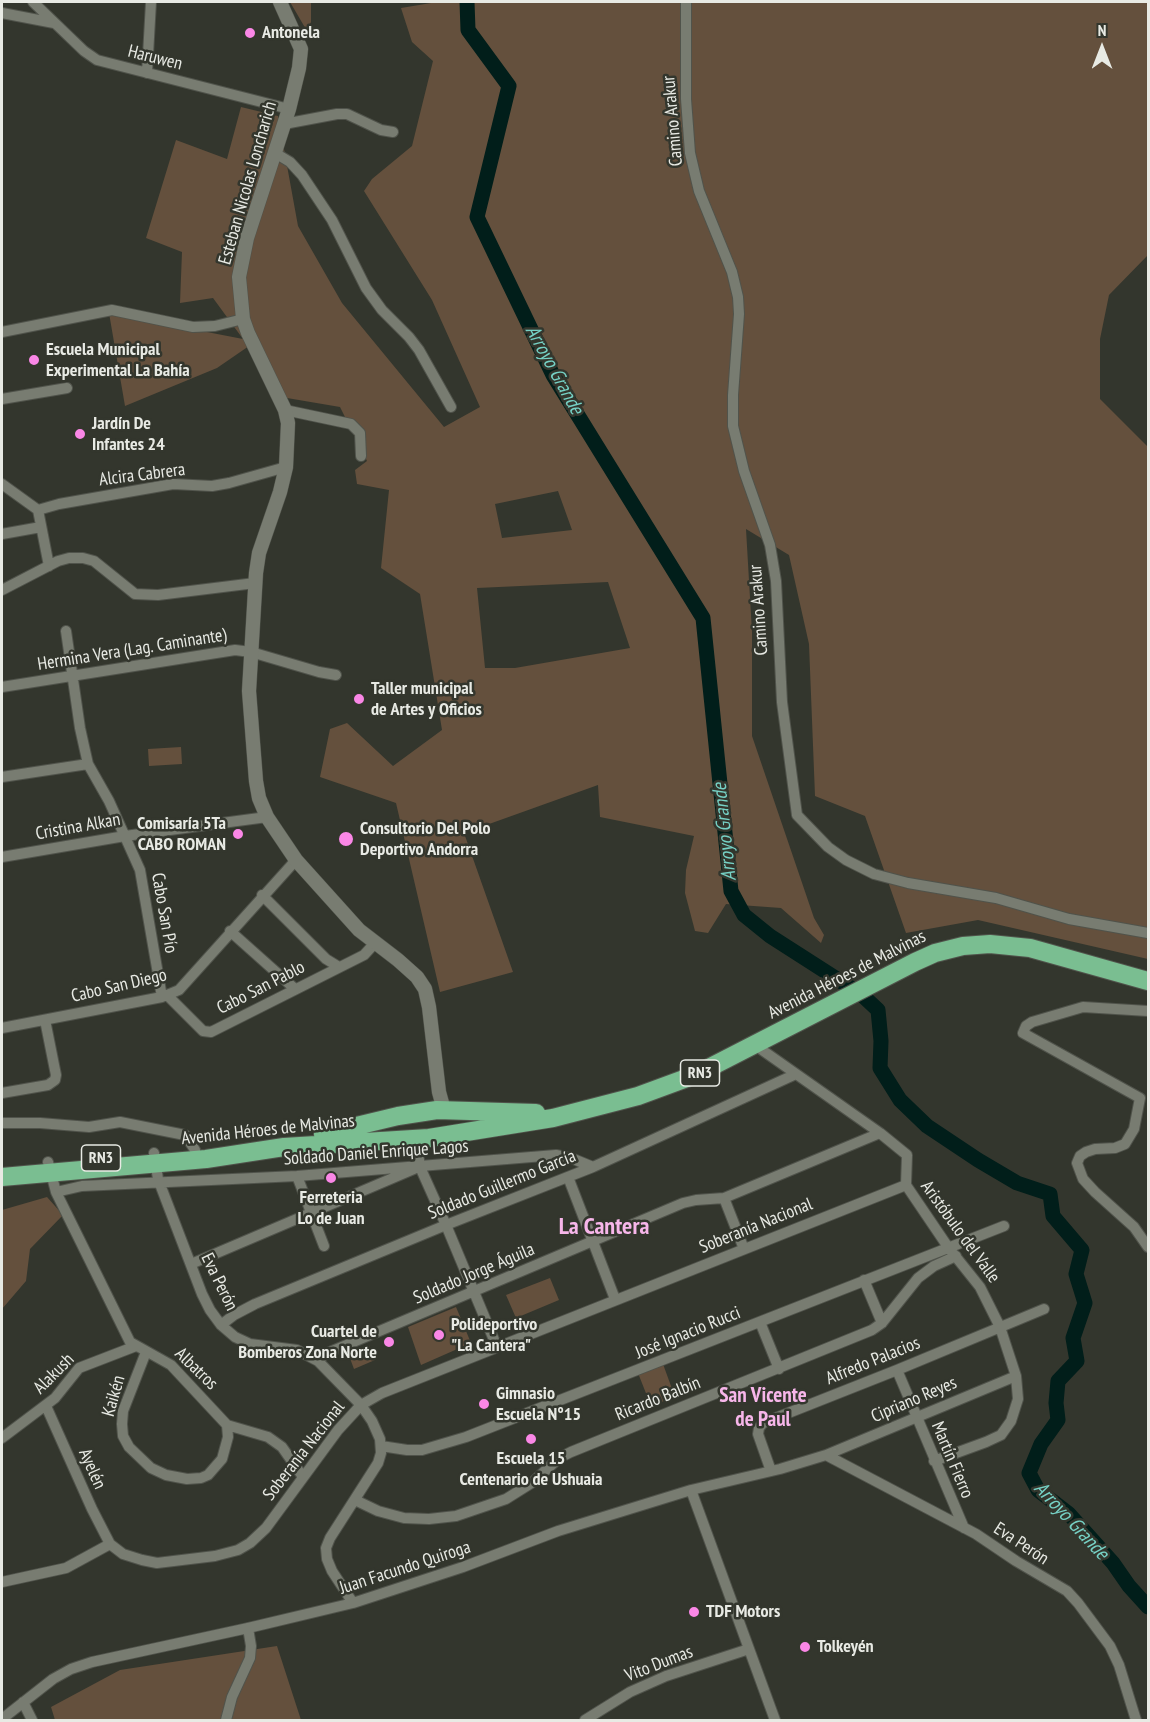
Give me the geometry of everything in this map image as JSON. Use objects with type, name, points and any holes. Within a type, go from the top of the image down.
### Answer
[{"type":"highway","name":"Avenida Héroes de Malvinas","points":[[2,1168],[49,1167],[155,1158],[229,1156],[284,1147],[449,1136],[542,1120],[666,1087],[755,1045],[894,972],[949,948],[990,944],[1030,948],[1149,981]]},
{"type":"highway","name":"Avenida Héroes de Malvinas","points":[[155,1158],[195,1150],[320,1134],[398,1116],[446,1110],[574,1112]]},
{"type":"highway","points":[[446,1110],[454,1121],[449,1136]]},
{"type":"highway","points":[[398,1116],[394,1128],[403,1140]]},
{"type":"highway","name":"Avenida Héroes de Malvinas","points":[[2,1177],[49,1167]]},
{"type":"street","name":"Haruwen","points":[[33,2],[84,51],[97,60],[289,109]]},
{"type":"street","points":[[147,73],[151,2]]},
{"type":"street","name":"Esteban Nicolas Loncharich","points":[[280,2],[301,49],[299,68],[289,109],[247,238],[241,265],[240,292],[243,319],[285,410],[288,423],[286,467],[259,553],[255,583],[249,691],[252,745],[260,798],[267,817],[296,860],[333,902],[375,944],[417,977],[425,989],[439,1092],[446,1110]]},
{"type":"street","name":"Camino Arakur","points":[[686,2],[686,99],[690,153],[699,191],[732,272],[738,297],[739,314],[733,395],[734,426],[744,471],[770,545],[776,581],[782,702],[797,815],[828,848],[874,874],[908,884],[996,898],[1069,919],[1149,933]]},
{"type":"street","points":[[2,13],[54,23]]},
{"type":"street","points":[[284,124],[347,114],[381,130],[393,132]]},
{"type":"street","points":[[275,153],[290,162],[302,175],[332,220],[366,288],[382,310],[419,350],[451,407]]},
{"type":"street","points":[[2,332],[112,310],[193,327],[215,326],[243,319]]},
{"type":"street","points":[[2,399],[67,388]]},
{"type":"street","points":[[285,410],[351,424],[360,433],[361,456]]},
{"type":"street","name":"Alcira Cabrera","points":[[38,510],[59,504],[173,484],[212,486],[286,467]]},
{"type":"street","points":[[2,484],[38,510],[49,566]]},
{"type":"street","points":[[2,534],[41,527]]},
{"type":"street","points":[[2,590],[69,558],[94,561],[135,594],[158,595],[255,583]]},
{"type":"street","name":"Cabo San Pío","points":[[66,632],[88,764],[109,801],[143,881],[164,996]]},
{"type":"street","name":"Hermina Vera (Lag. Caminante)","points":[[2,687],[235,650],[251,652],[336,675]]},
{"type":"street","points":[[2,777],[88,764]]},
{"type":"street","name":"Cristina Alkan","points":[[2,857],[125,836],[267,817]]},
{"type":"street","name":"Cabo San Diego","points":[[2,1028],[164,996],[178,990],[296,860]]},
{"type":"street","points":[[262,895],[326,959],[339,967]]},
{"type":"street","points":[[230,931],[295,989]]},
{"type":"street","name":"Cabo San Pablo","points":[[164,996],[206,1033],[211,1032],[364,955],[375,944]]},
{"type":"street","points":[[1149,1011],[1083,1007],[1032,1022],[1024,1029],[1026,1036],[1144,1101],[1134,1129],[1125,1144],[1086,1152],[1080,1156],[1077,1163],[1083,1179],[1134,1227],[1149,1247]]},
{"type":"street","points":[[2,1093],[48,1085],[55,1080],[56,1075],[45,1020]]},
{"type":"street","name":"Aristóbulo del Valle","points":[[755,1045],[880,1133],[907,1155],[906,1185],[948,1246],[980,1287],[1000,1327],[1016,1376],[1018,1400],[1016,1412],[1001,1435],[934,1461]]},
{"type":"street","name":"Soldado Guillermo García","points":[[221,1325],[255,1304],[593,1167],[796,1074]]},
{"type":"street","points":[[419,1113],[439,1092]]},
{"type":"street","points":[[2,1123],[88,1127],[120,1122],[185,1135],[190,1139],[195,1150]]},
{"type":"street","name":"Soldado Jorge Águila","points":[[318,1361],[325,1354],[593,1243],[683,1203],[724,1198],[880,1133]]},
{"type":"street","points":[[429,1138],[422,1144],[418,1153],[420,1167],[497,1347]]},
{"type":"street","points":[[403,1140],[418,1153]]},
{"type":"street","name":"Soldado Daniel Enrique Lagos","points":[[56,1192],[82,1186],[297,1176],[556,1155],[593,1167]]},
{"type":"street","name":"Eva Perón","points":[[155,1158],[159,1183],[191,1264],[210,1310],[221,1325],[235,1337],[250,1344],[297,1350],[318,1361],[361,1405],[372,1421],[381,1446]]},
{"type":"street","name":"Albatros","points":[[49,1167],[56,1192],[130,1342],[171,1365],[227,1425]]},
{"type":"street","points":[[191,1264],[420,1167]]},
{"type":"street","points":[[297,1176],[324,1246]]},
{"type":"street","points":[[568,1177],[615,1299]]},
{"type":"street","name":"Soberanía Nacional","points":[[110,1544],[123,1554],[157,1563],[215,1556],[238,1550],[250,1543],[266,1528],[338,1430],[361,1405],[381,1393],[906,1185]]},
{"type":"street","points":[[724,1198],[744,1249]]},
{"type":"street","name":"José Ignacio Rucci","points":[[381,1446],[422,1450],[466,1437],[948,1246],[1004,1226]]},
{"type":"street","name":"Ricardo Balbín","points":[[354,1500],[378,1511],[404,1518],[429,1519],[456,1515],[506,1499],[522,1491],[559,1458],[571,1452],[872,1330],[882,1323],[918,1278],[934,1266],[956,1256]]},
{"type":"street","points":[[864,1280],[882,1323]]},
{"type":"street","name":"Alfredo Palacios","points":[[771,1471],[758,1434],[763,1423],[1044,1309]]},
{"type":"street","points":[[760,1322],[779,1368]]},
{"type":"street","name":"Alakush","points":[[2,1438],[46,1406],[79,1368],[136,1346]]},
{"type":"street","name":"Kaikén","points":[[146,1352],[123,1411],[122,1424],[123,1436],[129,1447],[151,1468],[166,1475],[187,1479],[208,1475],[222,1459],[228,1437],[227,1425]]},
{"type":"street","name":"Martín Fierro","points":[[897,1370],[964,1528]]},
{"type":"street","name":"Cipriano Reyes","points":[[826,1455],[1016,1376]]},
{"type":"street","name":"Ayelén","points":[[46,1406],[110,1544]]},
{"type":"street","points":[[227,1425],[268,1437],[282,1447],[303,1477]]},
{"type":"street","points":[[353,1603],[332,1571],[327,1559],[326,1548],[330,1538],[378,1463],[381,1446]]},
{"type":"street","name":"Eva Perón","points":[[826,1455],[964,1528],[1066,1591],[1078,1603],[1110,1646],[1119,1665],[1136,1720]]},
{"type":"street","name":"Juan Facundo Quiroga","points":[[2,1719],[53,1679],[71,1669],[92,1662],[353,1603],[482,1561],[558,1531],[691,1490],[826,1455]]},
{"type":"street","points":[[691,1490],[775,1720]]},
{"type":"street","points":[[2,1582],[66,1568],[110,1544]]},
{"type":"street","points":[[226,1720],[232,1697],[250,1658],[248,1628]]},
{"type":"street","name":"Vito Dumas","points":[[585,1720],[630,1692],[666,1676],[749,1649]]},
{"type":"street","points":[[22,1702],[32,1720]]},
{"type":"shaded area","points":[[290,2],[311,2],[311,22],[307,31]]},
{"type":"shaded area","points":[[437,2],[1148,2],[1148,255],[1109,295],[1100,339],[1100,399],[1148,447],[1148,959],[978,920],[906,933],[865,816],[815,796],[809,644],[789,555],[746,529],[752,632],[752,736],[814,918],[824,935],[821,943],[781,908],[726,904],[708,933],[695,931],[685,893],[686,870],[694,836],[600,817],[598,785],[464,833],[513,972],[440,992],[396,803],[320,777],[330,729],[347,723],[393,766],[442,730],[420,594],[381,568],[389,490],[357,484],[355,470],[367,461],[340,407],[287,398],[249,346],[217,368],[125,406],[109,313],[243,339],[213,298],[180,303],[182,252],[146,238],[176,140],[227,159],[241,107],[278,116],[298,226],[342,303],[444,427],[480,407],[432,300],[364,191],[372,179],[412,146],[433,61],[412,42],[401,8]],"holes":[[[558,491],[572,530],[502,538],[495,504]],[[608,582],[630,648],[515,668],[485,668],[477,588]]]},
{"type":"shaded area","points":[[181,747],[182,764],[149,766],[148,749]]},
{"type":"shaded area","points":[[47,1197],[63,1215],[30,1249],[26,1281],[2,1309],[2,1210]]},
{"type":"shaded area","points":[[550,1278],[559,1300],[516,1318],[506,1295]]},
{"type":"shaded area","name":"Polideportivo \"La Cantera\"","points":[[456,1307],[471,1343],[421,1365],[408,1327]]},
{"type":"shaded area","points":[[369,1345],[375,1360],[354,1369],[348,1353]]},
{"type":"shaded area","points":[[663,1364],[675,1397],[651,1406],[638,1373]]},
{"type":"shaded area","points":[[277,1646],[301,1720],[55,1720],[51,1707],[120,1670]]},
{"type":"waterway","name":"Arroyo Grande","points":[[467,2],[468,30],[509,86],[477,217],[553,375],[703,618],[731,891],[744,915],[770,936],[862,995],[878,1010],[881,1041],[880,1068],[900,1100],[927,1126],[1017,1183],[1050,1194],[1053,1216],[1082,1250],[1076,1274],[1085,1303],[1073,1338],[1077,1361],[1058,1381],[1056,1403],[1058,1420],[1041,1444],[1029,1473],[1038,1490],[1069,1514],[1113,1563],[1148,1607]]},
{"type":"place","name":"Antonela","points":[[250,33]]},
{"type":"place","name":"Escuela Municipal Experimental La Bahía","points":[[34,360]]},
{"type":"place","name":"Jardín De Infantes 24","points":[[80,434]]},
{"type":"place","name":"Taller municipal de Artes y Oficios","points":[[359,699]]},
{"type":"place","name":"Comisaría 5Ta CABO ROMAN","points":[[238,834]]},
{"type":"place","name":"Consultorio Del Polo Deportivo Andorra","points":[[346,839]]},
{"type":"place","name":"Ferreteria Lo de Juan","points":[[331,1178]]},
{"type":"place","name":"Polideportivo \"La Cantera\"","points":[[439,1335]]},
{"type":"place","name":"Cuartel de Bomberos Zona Norte","points":[[389,1342]]},
{"type":"place","name":"Gimnasio Escuela N°15","points":[[484,1404]]},
{"type":"place","name":"Escuela 15 Centenario de Ushuaia","points":[[531,1439]]},
{"type":"place","name":"TDF Motors","points":[[694,1612]]},
{"type":"place","name":"Tolkeyén","points":[[805,1647]]},
{"type":"district","name":"La Cantera","points":[[604,1227]]},
{"type":"district","name":"San Vicente de Paul","points":[[763,1408]]}]
